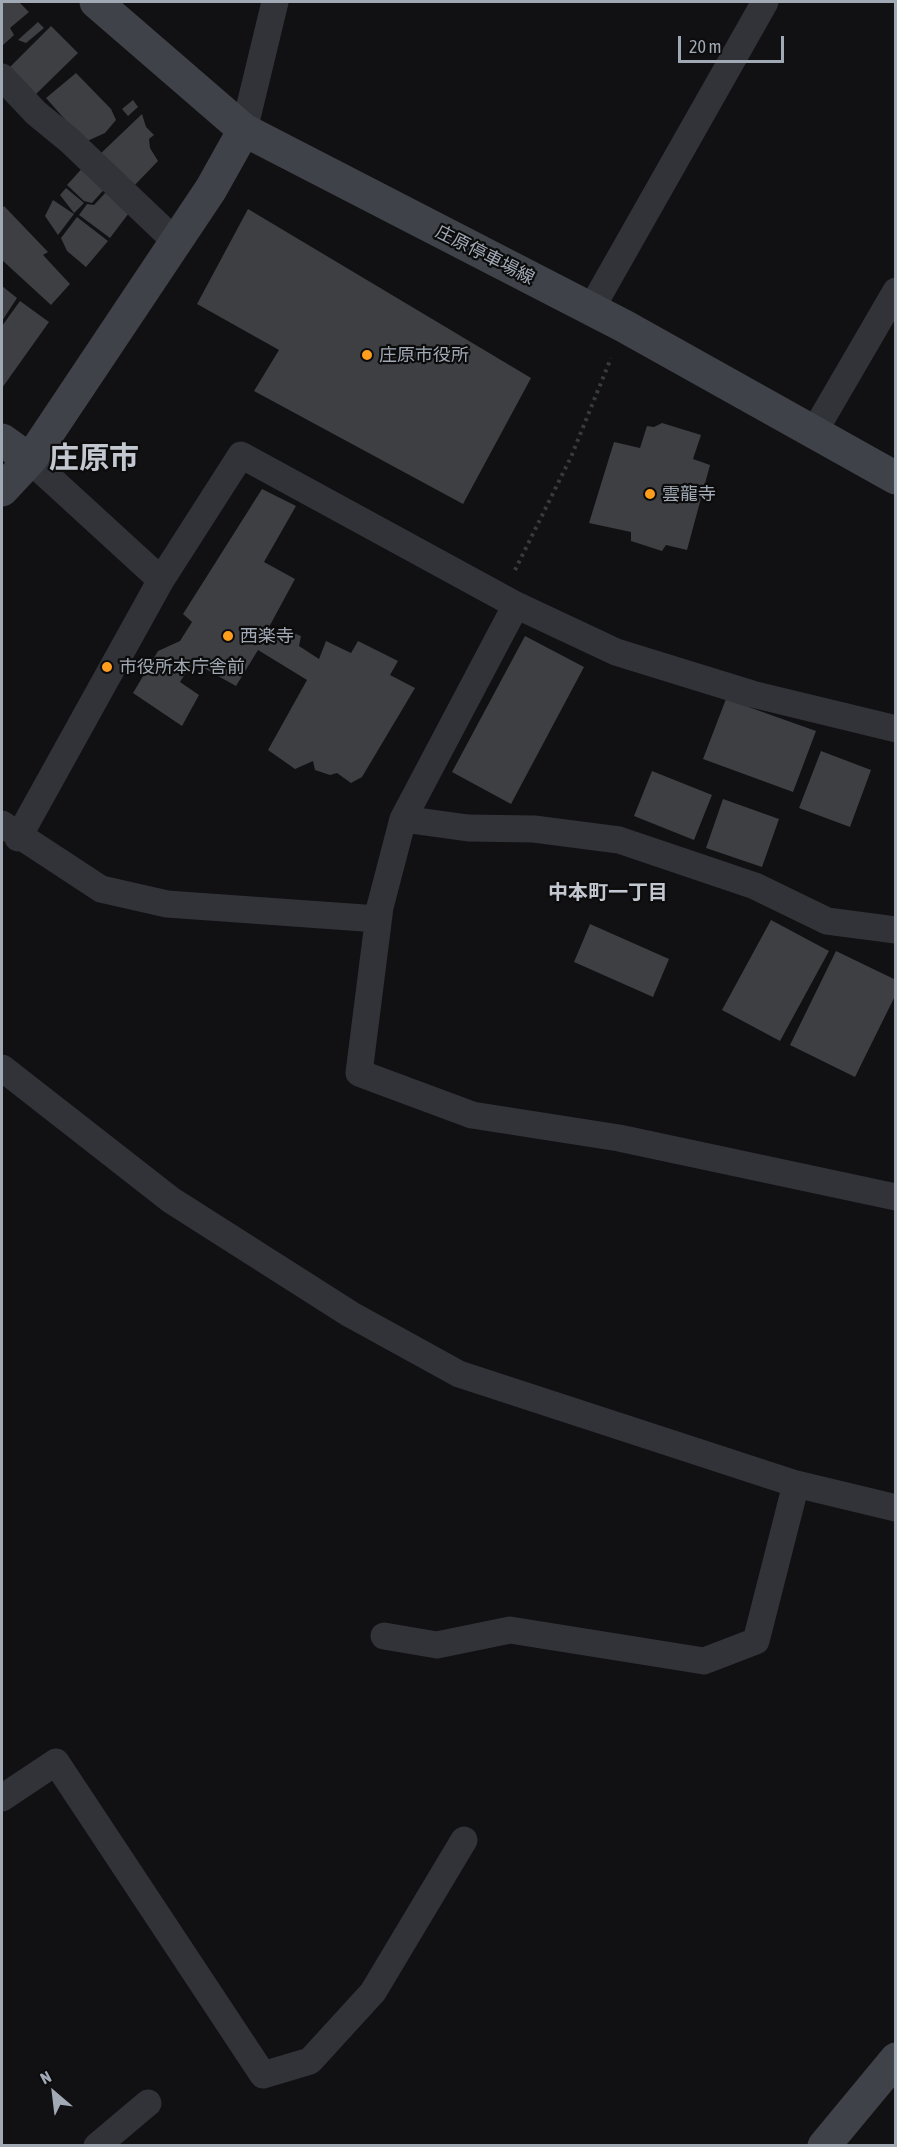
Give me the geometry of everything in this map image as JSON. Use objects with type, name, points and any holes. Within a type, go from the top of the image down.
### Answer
[{"type":"main road","name":"庄原停車場線","points":[[96,2],[244,130],[624,326],[896,478]]},
{"type":"main road","points":[[2,490],[30,460],[211,189],[244,130]]},
{"type":"main road","points":[[2,440],[30,460]]},
{"type":"main road","points":[[824,2145],[894,2065]]},
{"type":"street","points":[[244,130],[275,2]]},
{"type":"street","points":[[591,309],[765,2]]},
{"type":"street","points":[[2,77],[36,113],[69,140],[175,241]]},
{"type":"street","points":[[814,432],[896,291]]},
{"type":"street","points":[[378,919],[167,904],[101,890],[10,831],[161,580],[241,455],[508,601],[616,652],[752,694],[896,729]]},
{"type":"street","points":[[30,460],[161,580]]},
{"type":"street","points":[[508,601],[403,819],[378,919],[359,1073],[472,1115],[619,1138],[896,1197]]},
{"type":"street","points":[[403,819],[468,828],[534,829],[619,840],[755,886],[827,921],[896,930]]},
{"type":"street","points":[[2,1068],[171,1200],[350,1314],[459,1374],[796,1484],[896,1508]]},
{"type":"street","points":[[384,1636],[437,1645],[510,1630],[704,1661],[756,1641],[796,1484]]},
{"type":"street","points":[[2,1798],[56,1762],[263,2075],[310,2061],[373,1992],[464,1840]]},
{"type":"street","points":[[97,2145],[148,2103]]},
{"type":"path","points":[[508,601],[571,457],[624,326]]},
{"type":"building","points":[[2,2],[19,2],[29,12],[10,28],[14,35],[2,46]]},
{"type":"building","points":[[38,22],[44,28],[26,43],[18,40]]},
{"type":"building","points":[[51,26],[78,53],[34,96],[8,69]]},
{"type":"building","points":[[76,73],[111,109],[116,120],[105,133],[85,142],[46,98]]},
{"type":"building","points":[[133,100],[138,107],[128,116],[122,109]]},
{"type":"building","points":[[142,114],[146,127],[154,135],[149,139],[150,148],[158,161],[132,188],[98,156]]},
{"type":"building","points":[[86,164],[108,185],[92,203],[84,201],[67,185]]},
{"type":"building","points":[[66,188],[84,203],[74,213],[60,195]]},
{"type":"building","points":[[108,190],[132,209],[110,238],[79,215],[87,204],[94,205]]},
{"type":"building","points":[[53,200],[74,214],[58,235],[45,216]]},
{"type":"building","points":[[4,206],[48,252],[43,255],[70,284],[51,305],[2,260],[2,209]]},
{"type":"building","name":"庄原市役所","points":[[248,209],[531,378],[463,504],[254,391],[279,350],[197,304]]},
{"type":"building","points":[[77,217],[108,241],[86,267],[67,251],[61,238]]},
{"type":"building","points":[[2,286],[17,298],[2,321]]},
{"type":"building","points":[[20,301],[49,322],[2,388],[2,326]]},
{"type":"building","name":"雲龍寺","points":[[662,423],[701,435],[693,459],[710,465],[687,550],[666,545],[662,551],[631,541],[631,532],[589,523],[614,442],[640,448],[647,426],[654,427]]},
{"type":"building","name":"西楽寺","points":[[262,489],[296,506],[264,562],[295,579],[269,627],[273,636],[284,629],[301,636],[299,646],[319,659],[326,641],[351,653],[358,641],[398,661],[390,675],[415,688],[362,777],[351,783],[337,773],[330,775],[315,770],[313,761],[295,769],[268,750],[307,680],[258,650],[236,686],[193,662],[180,682],[199,695],[182,726],[133,693],[158,651],[180,641],[192,622],[183,614]]},
{"type":"building","points":[[525,636],[584,667],[511,804],[452,772]]},
{"type":"building","points":[[726,699],[816,731],[793,792],[703,759]]},
{"type":"building","points":[[821,751],[871,770],[850,827],[799,808]]},
{"type":"building","points":[[652,771],[712,795],[694,840],[634,816]]},
{"type":"building","points":[[723,799],[779,819],[762,867],[706,848]]},
{"type":"building","points":[[771,920],[829,951],[780,1041],[722,1010]]},
{"type":"building","points":[[590,924],[669,959],[653,997],[574,962]]},
{"type":"building","points":[[836,951],[896,980],[896,994],[855,1077],[790,1045]]},
{"type":"place","name":"庄原市役所","points":[[367,355]]},
{"type":"place","name":"雲龍寺","points":[[650,494]]},
{"type":"place","name":"西楽寺","points":[[228,636]]},
{"type":"place","name":"市役所本庁舎前","points":[[107,667]]},
{"type":"district","name":"庄原市","points":[[94,459]]},
{"type":"district","name":"中本町一丁目","points":[[608,893]]}]
